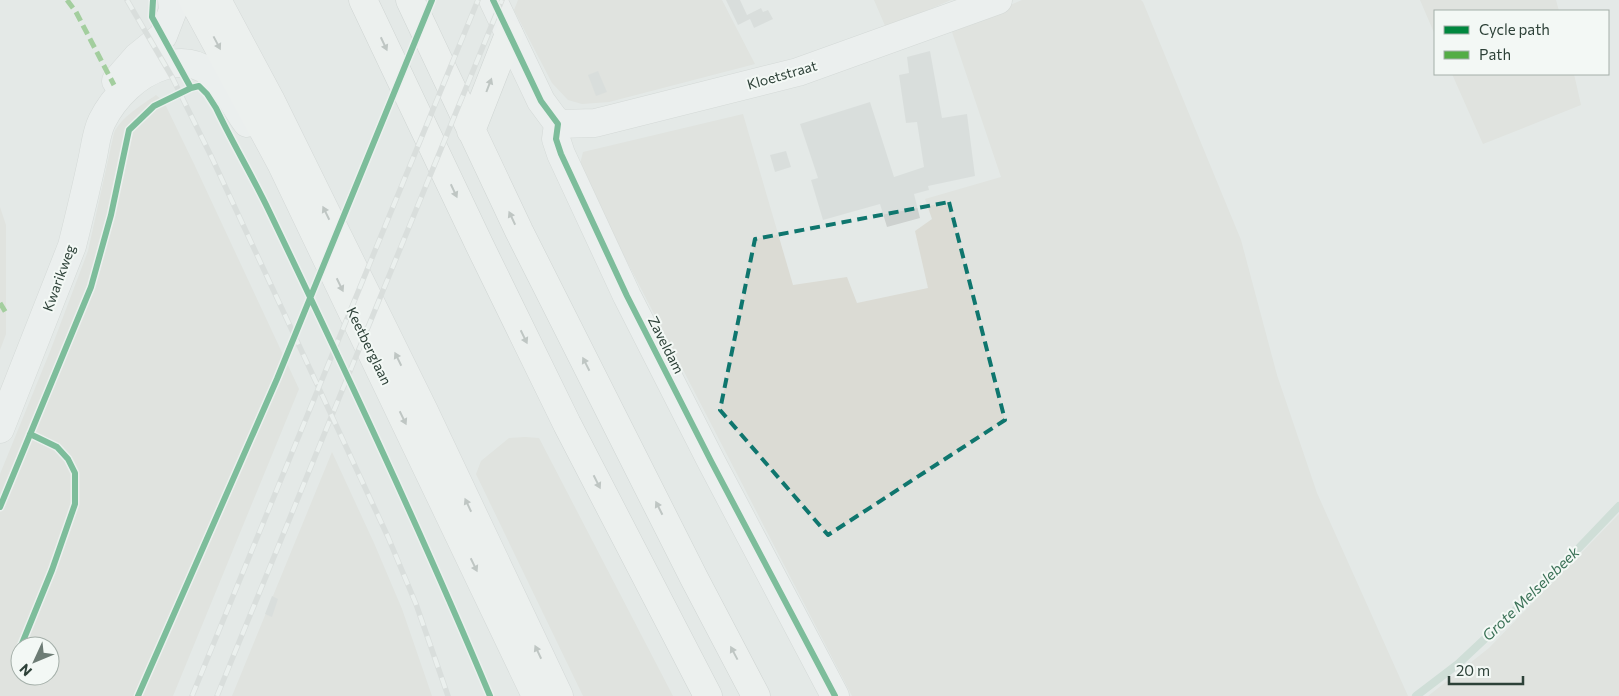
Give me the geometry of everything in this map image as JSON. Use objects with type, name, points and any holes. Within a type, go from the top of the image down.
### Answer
[{"type":"main road","name":"Keetberglaan","points":[[193,0],[281,163],[536,696]]},
{"type":"main road","name":"Keetberglaan","points":[[218,0],[275,108],[424,411],[559,696]]},
{"type":"main road","points":[[363,0],[567,424],[708,696]]},
{"type":"main road","points":[[410,0],[519,231],[694,578],[756,696]]},
{"type":"main road","points":[[471,131],[509,34]]},
{"type":"street","name":"Kwarikweg","points":[[102,121],[109,93],[118,78],[137,57],[163,36],[172,10],[172,0]]},
{"type":"street","points":[[493,0],[541,102],[558,124]]},
{"type":"street","name":"Kloetstraat","points":[[558,124],[595,123],[798,72],[998,0]]},
{"type":"street","name":"Kwarikweg","points":[[0,430],[72,246],[98,129],[112,104],[132,84],[143,74],[154,69],[178,63],[198,65],[212,73],[228,94],[239,113],[281,163]]},
{"type":"street","name":"Zaveldam","points":[[558,124],[556,139],[561,154],[628,296],[737,511],[835,696]]},
{"type":"highlighted area","points":[[949,202],[1005,420],[828,535],[720,410],[755,239]]},
{"type":"shaded area","points":[[518,0],[722,0],[755,64],[609,102],[582,104],[568,100],[552,83],[514,10]]},
{"type":"shaded area","points":[[874,0],[951,0],[886,28]]},
{"type":"shaded area","points":[[1022,0],[1141,0],[1143,2],[1241,240],[1277,375],[1317,493],[1408,696],[852,696],[591,192],[580,164],[583,152],[743,114],[793,285],[847,277],[857,303],[928,288],[915,231],[932,219],[925,199],[1001,177],[951,29]]},
{"type":"shaded area","points":[[1420,0],[1556,0],[1559,10],[1434,10],[1434,33]]},
{"type":"shaded area","points":[[1452,75],[1574,75],[1581,105],[1483,144]]},
{"type":"shaded area","points":[[156,95],[164,102],[299,389],[173,696],[0,696],[0,474],[51,349],[88,251],[114,133],[117,127],[138,107]]},
{"type":"shaded area","points":[[0,207],[6,225],[6,334],[0,350]]},
{"type":"shaded area","points":[[509,438],[539,438],[673,696],[583,696],[476,474],[481,461]]},
{"type":"shaded area","points":[[332,452],[402,609],[432,696],[232,696]]},
{"type":"shaded area","points":[[1619,514],[1619,696],[1428,696],[1489,648]]},
{"type":"building","points":[[726,0],[740,0],[747,15],[761,8],[763,12],[768,10],[773,19],[754,28],[750,19],[738,25]]},
{"type":"building","points":[[930,51],[942,118],[967,114],[975,176],[928,186],[929,190],[914,194],[920,218],[887,227],[880,204],[823,220],[811,180],[818,178],[800,124],[870,102],[894,177],[924,167],[917,122],[906,123],[899,75],[909,73],[907,57]]},
{"type":"building","points":[[598,71],[607,92],[596,96],[588,75]]},
{"type":"building","points":[[786,151],[791,167],[775,172],[770,155]]},
{"type":"building","points":[[272,596],[278,599],[272,617],[265,614]]},
{"type":"waterway","name":"Grote Melselebeek","points":[[1416,696],[1458,664],[1553,575],[1619,506]]},
{"type":"railway","points":[[127,0],[172,77],[212,158],[388,537],[416,604],[448,696]]},
{"type":"railway","points":[[192,696],[478,0]]},
{"type":"railway","points":[[217,696],[502,0]]},
{"type":"marked path","points":[[67,0],[76,12],[114,85]]},
{"type":"marked path","points":[[0,303],[6,313]]},
{"type":"cycle path","points":[[153,0],[152,17],[191,88],[199,86],[207,94],[257,186],[411,513],[490,696]]},
{"type":"cycle path","points":[[138,696],[277,379],[432,0]]},
{"type":"cycle path","points":[[493,0],[541,101],[558,124],[556,139],[561,154],[627,296],[711,461],[835,696]]},
{"type":"cycle path","points":[[0,507],[91,287],[111,215],[129,130],[154,106],[191,88]]},
{"type":"cycle path","points":[[25,636],[52,570],[75,504],[75,473],[68,459],[57,447],[30,434]]}]
